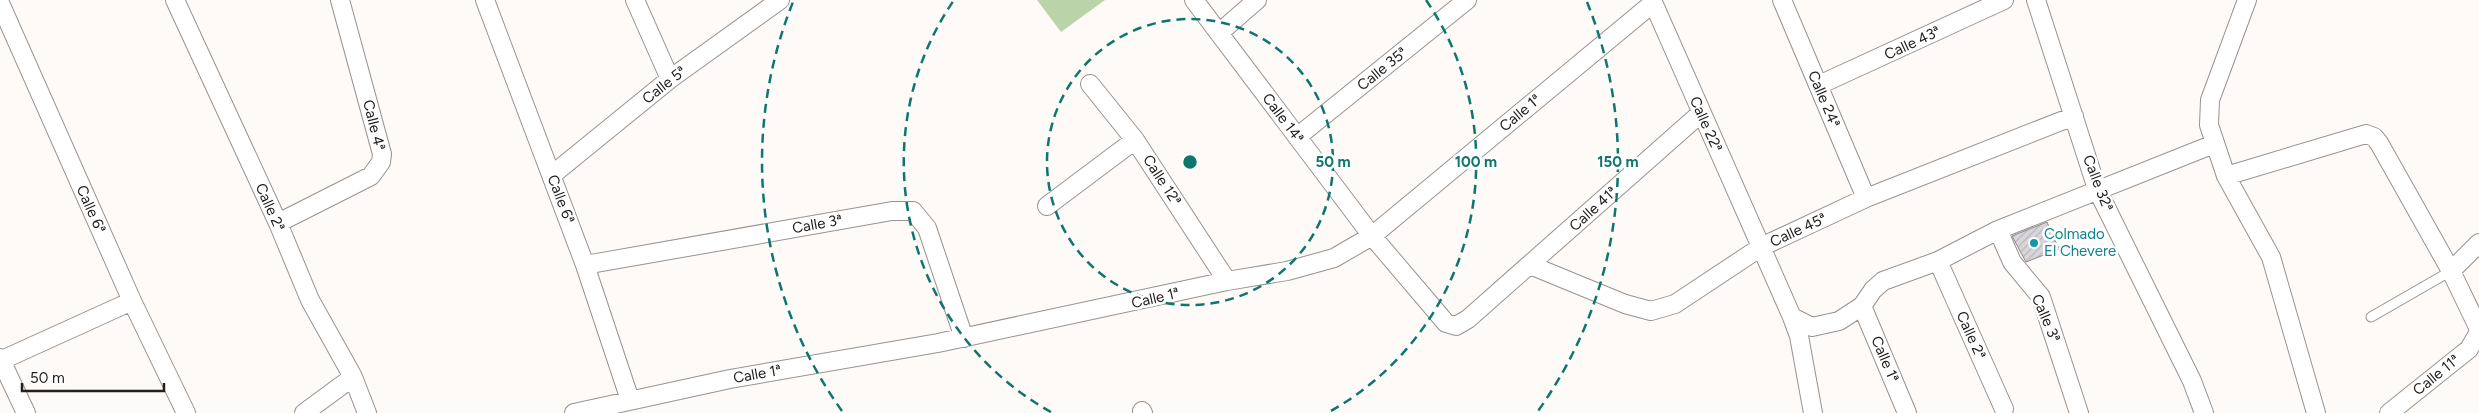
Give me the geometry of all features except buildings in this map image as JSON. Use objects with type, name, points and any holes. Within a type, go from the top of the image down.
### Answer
[{"type":"street","name":"Calle 2ª","points":[[175,0],[278,223],[310,300],[353,378],[367,413]]},
{"type":"street","name":"Calle 4ª","points":[[278,223],[371,176],[381,162],[382,154],[340,0]]},
{"type":"street","name":"Calle 6ª","points":[[485,0],[586,265],[630,400]]},
{"type":"street","points":[[636,0],[670,79]]},
{"type":"street","name":"Calle 5ª","points":[[552,175],[670,79],[780,0]]},
{"type":"street","name":"Calle 14ª","points":[[1194,0],[1372,236]]},
{"type":"street","points":[[1219,33],[1257,0]]},
{"type":"street","name":"Calle 35ª","points":[[1297,137],[1467,0]]},
{"type":"street","name":"Calle 24ª","points":[[1782,0],[1866,198]]},
{"type":"street","name":"Calle 43ª","points":[[1819,85],[2004,0]]},
{"type":"street","name":"Calle 32ª","points":[[2036,0],[2097,189],[2192,381],[2204,413]]},
{"type":"street","points":[[2247,0],[2210,100],[2209,125],[2226,176],[2271,257],[2316,413]]},
{"type":"street","name":"Calle 22ª","points":[[1652,2],[1792,317],[1799,336],[1813,413]]},
{"type":"street","name":"Calle 1ª","points":[[574,413],[730,379],[964,338],[1227,281],[1287,271],[1334,258],[1372,236],[1652,2]]},
{"type":"street","name":"Calle 6ª","points":[[0,3],[132,301],[186,413]]},
{"type":"street","name":"Calle 12ª","points":[[1090,84],[1135,140],[1227,281]]},
{"type":"street","name":"Calle 41ª","points":[[1372,236],[1446,323],[1456,326],[1468,319],[1701,113]]},
{"type":"street","name":"Calle 45ª","points":[[1530,265],[1625,304],[1651,311],[1675,304],[1761,247],[1866,198],[2074,116]]},
{"type":"street","points":[[2226,176],[2366,134],[2374,137],[2451,271],[2479,332]]},
{"type":"street","points":[[1047,206],[1135,140]]},
{"type":"street","points":[[1792,317],[1812,328],[1839,321],[1862,306],[1873,290],[1884,281],[1938,261],[1998,230],[2214,144]]},
{"type":"street","name":"Calle 3ª","points":[[586,265],[892,211],[913,211],[927,228],[964,338]]},
{"type":"street","name":"Calle 3ª","points":[[1998,230],[2012,262],[2041,297],[2079,413]]},
{"type":"street","points":[[2451,271],[2479,243]]},
{"type":"street","name":"Calle 2ª","points":[[1938,261],[2004,409]]},
{"type":"street","points":[[26,413],[0,360],[132,301]]},
{"type":"street","name":"Calle 1ª","points":[[1862,306],[1907,413]]},
{"type":"street","name":"Calle 11ª","points":[[2389,413],[2469,349],[2479,332]]},
{"type":"street","points":[[304,413],[353,378]]},
{"type":"lane","points":[[2371,317],[2451,271]]},
{"type":"green space","points":[[1037,0],[1105,0],[1061,32]]},
{"type":"place","name":"Colmado El Chevere","points":[[2034,243]]}]
